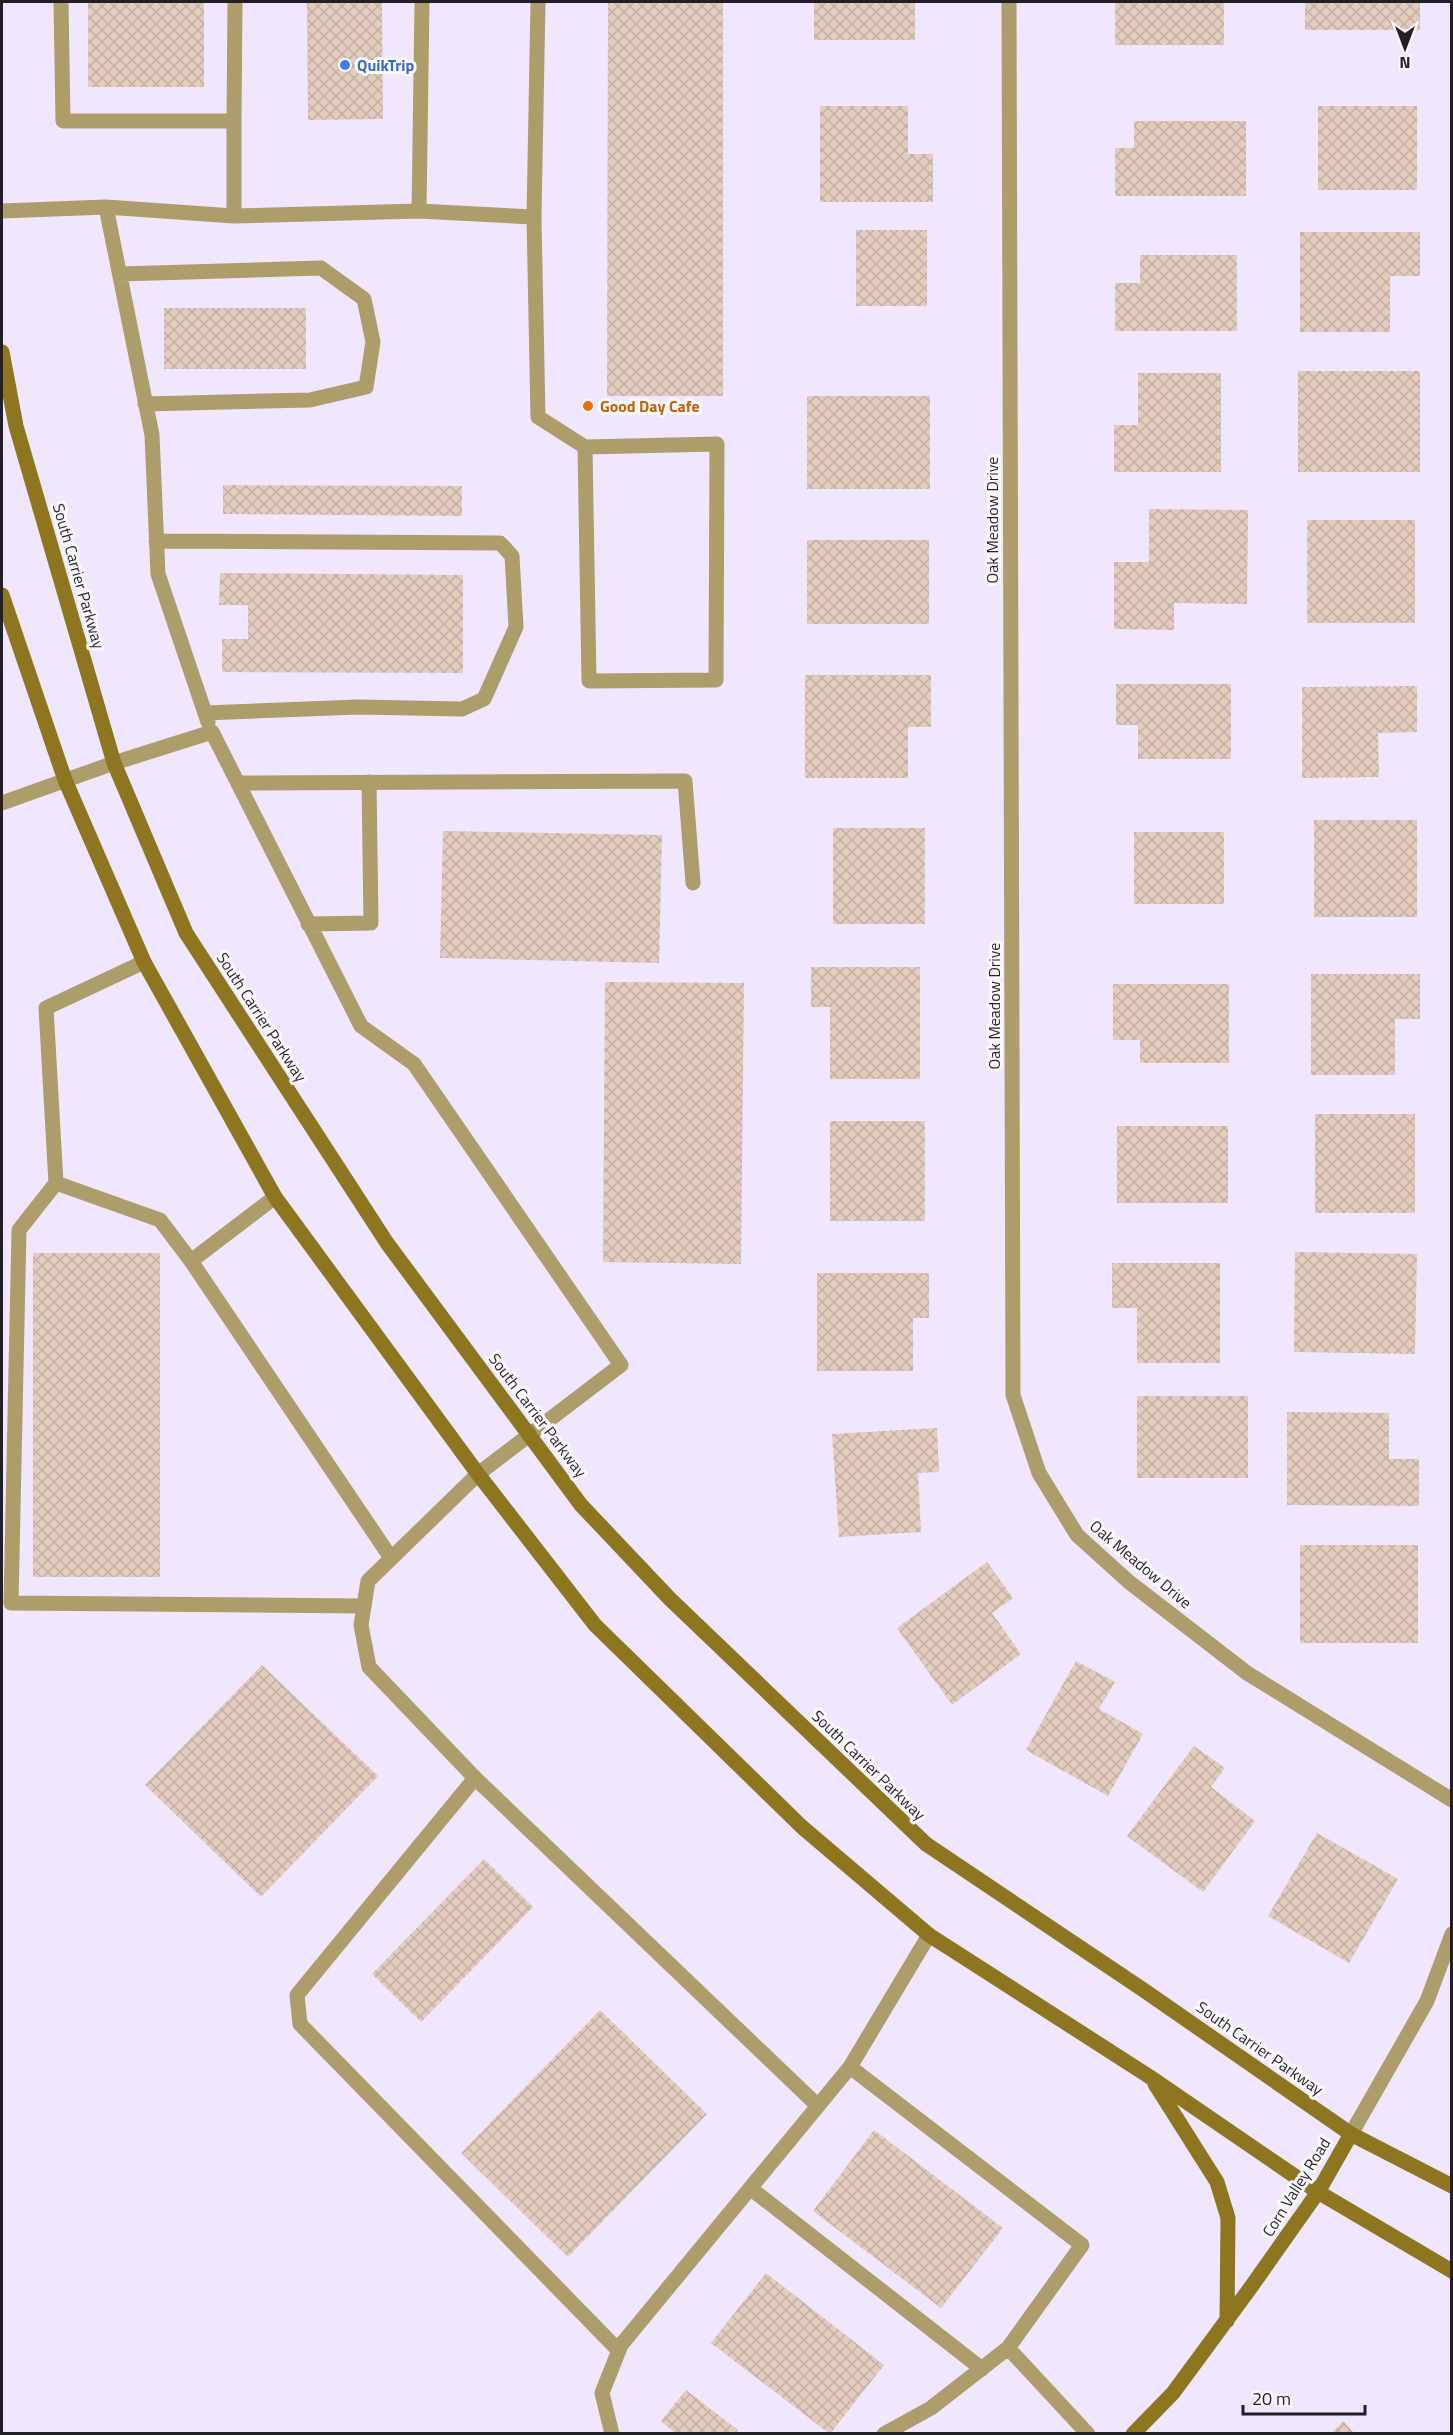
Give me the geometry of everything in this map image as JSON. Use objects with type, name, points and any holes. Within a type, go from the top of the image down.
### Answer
[{"type":"main road","name":"South Carrier Parkway","points":[[2,352],[16,426],[114,763],[186,933],[387,1243],[581,1505],[670,1599],[926,1844],[1145,1991],[1351,2134],[1452,2186]]},
{"type":"main road","points":[[2,595],[65,780],[144,962],[275,1197],[478,1474],[595,1625],[802,1827],[929,1935],[1150,2077],[1318,2192],[1452,2271]]},
{"type":"main road","points":[[1150,2077],[1212,2174],[1228,2218],[1227,2320]]},
{"type":"main road","name":"Corn Valley Road","points":[[1132,2433],[1173,2393],[1227,2320],[1318,2192],[1351,2134]]},
{"type":"street","points":[[61,2],[63,121],[234,121]]},
{"type":"street","points":[[234,216],[235,2]]},
{"type":"street","points":[[419,211],[422,2]]},
{"type":"street","points":[[538,2],[534,217],[538,417],[585,447],[717,444],[716,680],[590,681],[585,447]]},
{"type":"street","name":"Oak Meadow Drive","points":[[1008,2],[1013,1395],[1039,1473],[1077,1535],[1129,1582],[1247,1673],[1452,1800]]},
{"type":"street","points":[[2,211],[106,207],[234,216],[419,211],[534,217]]},
{"type":"street","points":[[106,207],[152,435],[158,574],[212,732],[361,1026],[414,1064],[621,1365],[478,1474],[368,1581],[361,1625],[369,1667],[475,1778],[818,2106]]},
{"type":"street","points":[[120,274],[321,268],[364,299],[373,342],[366,387],[310,400],[145,404]]},
{"type":"street","points":[[156,541],[500,543],[512,556],[516,627],[484,699],[462,709],[358,707],[205,713]]},
{"type":"street","points":[[2,803],[114,763],[212,732]]},
{"type":"street","points":[[238,783],[685,781],[693,884]]},
{"type":"street","points":[[308,924],[370,923],[369,782]]},
{"type":"street","points":[[144,962],[46,1008],[56,1183],[19,1230],[11,1603],[364,1606]]},
{"type":"street","points":[[56,1183],[160,1220],[191,1261],[391,1558]]},
{"type":"street","points":[[191,1261],[275,1197]]},
{"type":"street","points":[[475,1778],[297,1995],[300,2024],[619,2351]]},
{"type":"street","name":"Corn Valley Road","points":[[1351,2134],[1427,2001],[1452,1934]]},
{"type":"street","points":[[612,2433],[602,2393],[619,2351],[850,2067],[929,1935]]},
{"type":"street","points":[[850,2067],[1082,2245],[1008,2348],[931,2408],[884,2433]]},
{"type":"street","points":[[750,2188],[982,2369]]},
{"type":"street","points":[[1008,2348],[1088,2433]]},
{"type":"building","points":[[88,2],[204,2],[204,87],[88,87]]},
{"type":"building","name":"QuikTrip","points":[[307,2],[382,2],[383,119],[308,120]]},
{"type":"building","points":[[608,2],[723,2],[723,396],[607,396]]},
{"type":"building","points":[[814,2],[915,2],[915,40],[814,40]]},
{"type":"building","points":[[1115,2],[1224,2],[1224,45],[1115,45]]},
{"type":"building","points":[[1305,2],[1420,2],[1420,30],[1305,30]]},
{"type":"building","points":[[820,106],[908,106],[908,154],[933,154],[933,202],[820,202]]},
{"type":"building","points":[[1318,106],[1417,106],[1417,190],[1318,190]]},
{"type":"building","points":[[1134,121],[1246,121],[1246,196],[1115,196],[1115,148],[1134,148]]},
{"type":"building","points":[[856,230],[927,230],[927,306],[856,306]]},
{"type":"building","points":[[1300,232],[1420,232],[1420,276],[1390,276],[1390,332],[1300,332]]},
{"type":"building","points":[[1140,255],[1237,255],[1237,331],[1115,331],[1115,283],[1140,283]]},
{"type":"building","points":[[164,308],[306,308],[306,369],[164,369]]},
{"type":"building","points":[[1298,371],[1420,371],[1420,472],[1298,472]]},
{"type":"building","points":[[1138,373],[1221,373],[1221,472],[1114,472],[1114,425],[1138,425]]},
{"type":"building","points":[[807,396],[930,396],[930,489],[807,489]]},
{"type":"building","points":[[223,485],[462,486],[462,516],[223,514]]},
{"type":"building","points":[[1149,509],[1248,510],[1247,604],[1174,603],[1174,630],[1114,629],[1114,562],[1149,562]]},
{"type":"building","points":[[1307,520],[1415,520],[1415,623],[1307,623]]},
{"type":"building","points":[[807,540],[929,540],[929,624],[807,624]]},
{"type":"building","points":[[220,573],[463,575],[463,673],[222,672],[222,639],[248,639],[248,605],[219,605]]},
{"type":"building","points":[[805,675],[931,675],[931,727],[908,727],[908,778],[805,778]]},
{"type":"building","points":[[1116,684],[1231,684],[1231,759],[1138,759],[1138,725],[1116,725]]},
{"type":"building","points":[[1417,686],[1417,732],[1378,733],[1379,777],[1302,778],[1302,687]]},
{"type":"building","points":[[1314,820],[1417,820],[1417,917],[1314,917]]},
{"type":"building","points":[[833,828],[925,828],[925,924],[833,924]]},
{"type":"building","points":[[443,831],[662,835],[659,963],[440,958]]},
{"type":"building","points":[[1134,832],[1224,832],[1224,904],[1134,904]]},
{"type":"building","points":[[811,967],[920,967],[920,1079],[830,1079],[830,1007],[811,1007]]},
{"type":"building","points":[[1311,974],[1420,974],[1420,1019],[1395,1019],[1395,1075],[1311,1075]]},
{"type":"building","points":[[605,982],[744,983],[741,1264],[603,1262]]},
{"type":"building","points":[[1113,984],[1229,984],[1229,1063],[1140,1063],[1140,1040],[1113,1040]]},
{"type":"building","points":[[1315,1114],[1415,1114],[1415,1213],[1315,1213]]},
{"type":"building","points":[[830,1121],[925,1121],[925,1221],[830,1221]]},
{"type":"building","points":[[1117,1126],[1228,1126],[1228,1203],[1117,1203]]},
{"type":"building","points":[[1295,1252],[1417,1254],[1415,1354],[1294,1352]]},
{"type":"building","points":[[33,1253],[160,1253],[160,1577],[33,1577]]},
{"type":"building","points":[[1112,1263],[1220,1263],[1220,1363],[1137,1363],[1137,1308],[1112,1308]]},
{"type":"building","points":[[817,1273],[929,1273],[929,1318],[913,1318],[913,1371],[817,1371]]},
{"type":"building","points":[[1137,1396],[1248,1396],[1248,1478],[1137,1478]]},
{"type":"building","points":[[1287,1412],[1389,1413],[1389,1459],[1419,1459],[1419,1506],[1287,1505]]},
{"type":"building","points":[[937,1428],[939,1472],[918,1473],[921,1532],[839,1537],[832,1434]]},
{"type":"building","points":[[1300,1545],[1418,1545],[1418,1643],[1300,1643]]},
{"type":"building","points":[[987,1562],[1013,1598],[992,1613],[1021,1654],[952,1705],[897,1628]]},
{"type":"building","points":[[1076,1661],[1115,1682],[1099,1709],[1143,1734],[1108,1796],[1026,1750]]},
{"type":"building","points":[[262,1665],[378,1776],[261,1897],[145,1785]]},
{"type":"building","points":[[1194,1746],[1225,1768],[1211,1787],[1255,1821],[1203,1892],[1127,1836]]},
{"type":"building","points":[[1317,1833],[1398,1879],[1349,1963],[1268,1916]]},
{"type":"building","points":[[484,1859],[533,1907],[421,2022],[372,1974]]},
{"type":"building","points":[[600,2010],[707,2114],[568,2257],[461,2153]]},
{"type":"building","points":[[874,2130],[1003,2228],[941,2308],[813,2211]]},
{"type":"building","points":[[766,2273],[884,2365],[830,2434],[711,2343]]},
{"type":"building","points":[[686,2390],[738,2430],[735,2434],[676,2434],[661,2421]]},
{"type":"building","points":[[1343,2421],[1355,2434],[1331,2434]]},
{"type":"place","name":"QuikTrip","points":[[345,65]]},
{"type":"place","name":"Good Day Cafe","points":[[588,406]]}]
